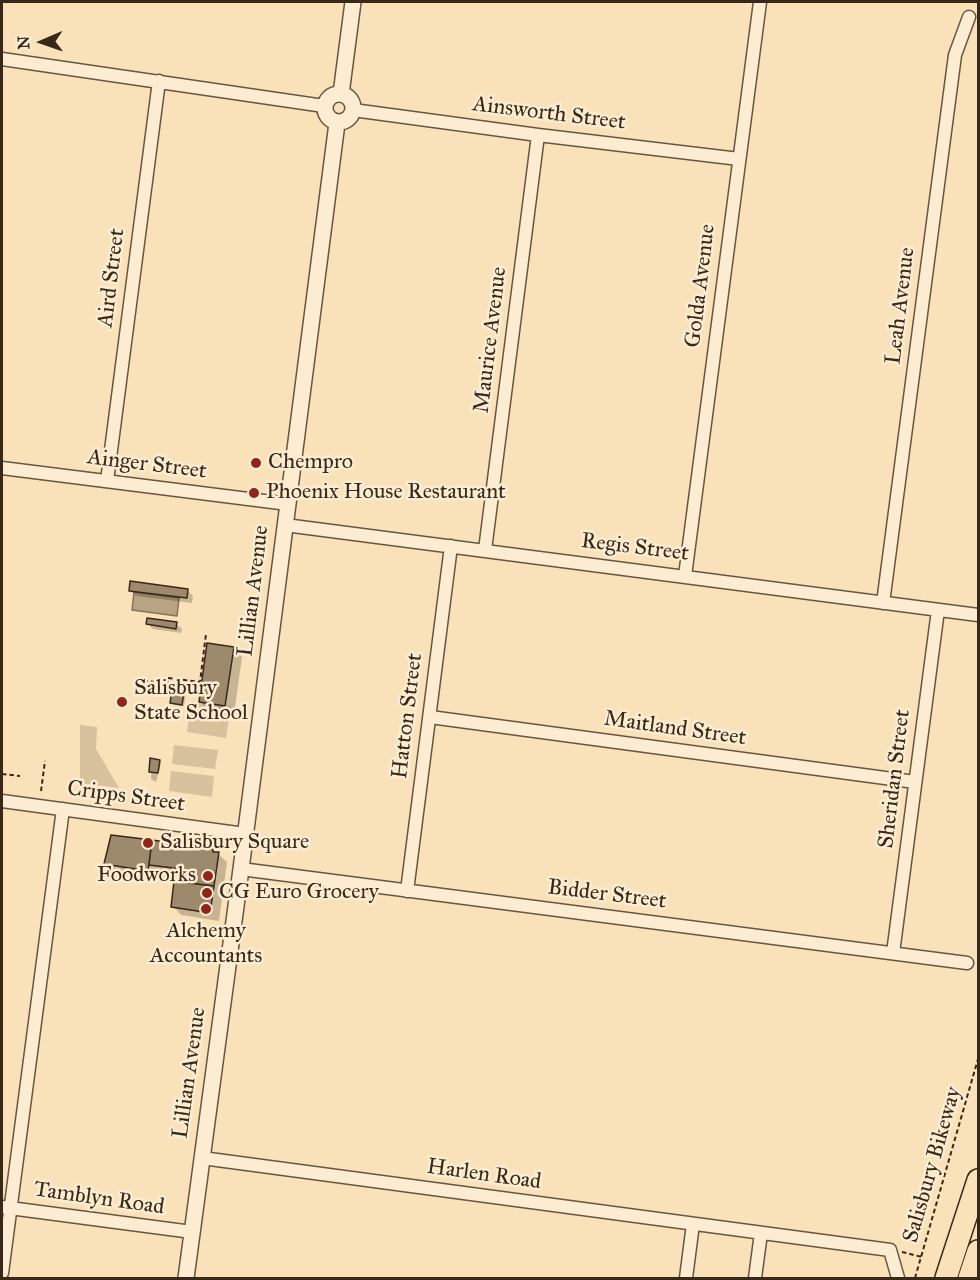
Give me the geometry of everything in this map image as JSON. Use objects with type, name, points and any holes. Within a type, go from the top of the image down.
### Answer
[{"type":"highway","points":[[945,1278],[978,1180]]},
{"type":"highway","points":[[969,1278],[978,1251]]},
{"type":"street","points":[[341,94],[353,2]]},
{"type":"street","name":"Golda Avenue","points":[[686,576],[760,2]]},
{"type":"street","name":"Leah Avenue","points":[[883,603],[955,55],[969,17]]},
{"type":"street","points":[[2,59],[324,106]]},
{"type":"street","name":"Aird Street","points":[[107,481],[159,81]]},
{"type":"street","points":[[341,94],[346,95],[352,102],[353,110],[346,121],[338,123],[329,119],[324,106],[329,98],[341,94]]},
{"type":"street","name":"Ainsworth Street","points":[[353,110],[739,159]]},
{"type":"street","name":"Lillian Avenue","points":[[186,1278],[338,123]]},
{"type":"street","name":"Maurice Avenue","points":[[485,550],[538,135]]},
{"type":"street","name":"Ainger Street","points":[[2,468],[288,504]]},
{"type":"street","name":"Regis Street","points":[[285,525],[978,615]]},
{"type":"street","name":"Hatton Street","points":[[407,891],[451,546]]},
{"type":"street","name":"Sheridan Street","points":[[893,953],[938,610]]},
{"type":"street","name":"Maitland Street","points":[[430,717],[915,782]]},
{"type":"street","name":"Cripps Street","points":[[2,801],[245,834]]},
{"type":"street","points":[[2,1273],[6,1208],[63,809]]},
{"type":"street","name":"Bidder Street","points":[[241,869],[968,963]]},
{"type":"street","name":"Harlen Road","points":[[201,1158],[890,1250]]},
{"type":"street","name":"Tamblyn Road","points":[[6,1208],[192,1232]]},
{"type":"street","points":[[686,1278],[693,1224]]},
{"type":"street","points":[[755,1278],[761,1233]]},
{"type":"street","points":[[890,1250],[897,1278]]},
{"type":"path","points":[[136,679],[167,684],[168,678],[200,682],[206,634]]},
{"type":"path","points":[[41,791],[45,761]]},
{"type":"path","points":[[2,774],[20,776]]},
{"type":"path","name":"Salisbury Bikeway","points":[[915,1278],[978,1059]]},
{"type":"path","points":[[890,1250],[922,1257]]},
{"type":"shaded area","points":[[134,592],[179,598],[177,616],[132,610]]},
{"type":"shaded area","points":[[191,701],[231,706],[226,738],[187,732]]},
{"type":"shaded area","points":[[80,725],[97,727],[96,749],[119,788],[80,783]]},
{"type":"shaded area","points":[[174,745],[218,750],[215,769],[172,764]]},
{"type":"shaded area","points":[[171,771],[214,776],[212,797],[169,791]]},
{"type":"building","points":[[130,581],[188,589],[187,598],[129,591]]},
{"type":"building","points":[[147,618],[177,622],[176,629],[146,624]]},
{"type":"building","points":[[207,643],[234,647],[225,706],[199,702]]},
{"type":"building","points":[[173,683],[185,685],[182,705],[170,703]]},
{"type":"building","points":[[150,758],[160,760],[158,773],[149,772]]},
{"type":"building","points":[[111,835],[152,840],[148,871],[104,864]]},
{"type":"building","points":[[152,840],[213,849],[213,852],[219,852],[214,886],[179,882],[181,869],[149,865]]},
{"type":"building","points":[[174,881],[214,886],[210,913],[171,907]]},
{"type":"place","name":"Chempro","points":[[256,463]]},
{"type":"place","name":"Phoenix House Restaurant","points":[[254,493]]},
{"type":"place","name":"Salisbury State School","points":[[122,702]]},
{"type":"place","name":"Salisbury Square","points":[[148,843]]},
{"type":"place","name":"Foodworks","points":[[208,876]]},
{"type":"place","name":"CG Euro Grocery","points":[[207,893]]},
{"type":"place","name":"Alchemy Accountants","points":[[206,909]]}]
